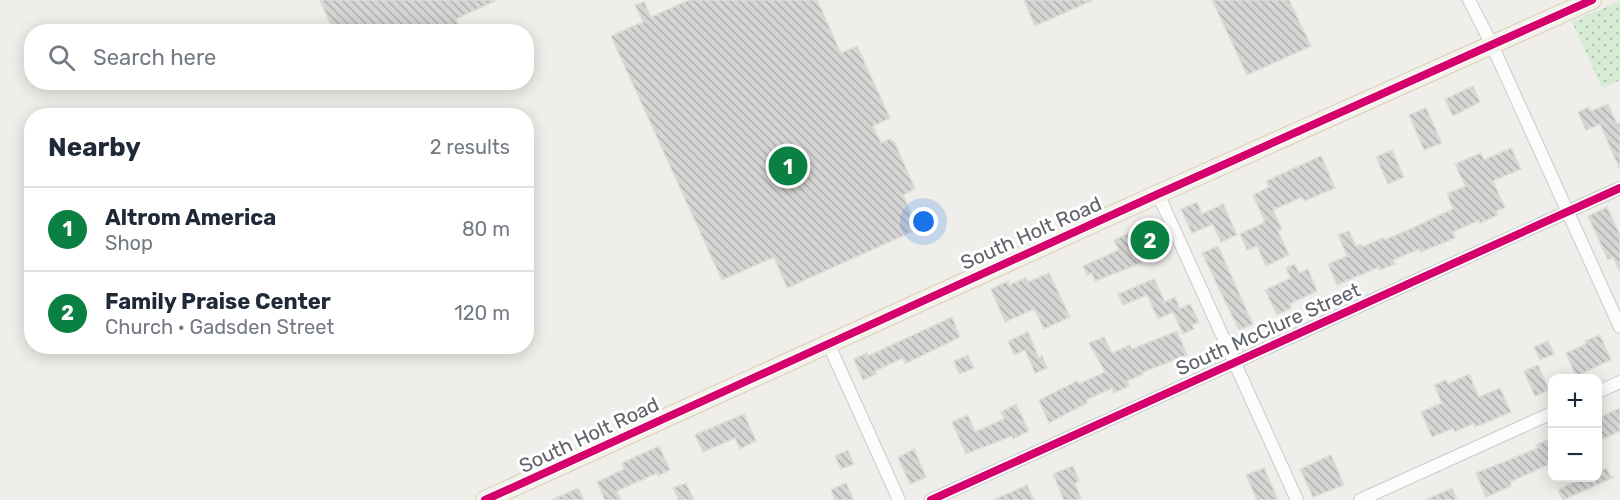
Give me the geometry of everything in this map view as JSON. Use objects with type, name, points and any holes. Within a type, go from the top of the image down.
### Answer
[{"type":"main road","name":"South Holt Road","points":[[495,498],[828,343],[1592,0]]},
{"type":"street","points":[[1469,0],[1492,45],[1620,327]]},
{"type":"street","name":"South McClure Street","points":[[930,500],[1620,188]]},
{"type":"street","points":[[1158,194],[1297,500]]},
{"type":"street","points":[[828,343],[899,500]]},
{"type":"street","points":[[1602,390],[1620,382]]},
{"type":"street","points":[[1360,500],[1548,415]]},
{"type":"green space","points":[[1620,1],[1620,80],[1602,88],[1572,22]]},
{"type":"building","points":[[320,0],[497,0],[456,19],[458,24],[330,24]]},
{"type":"building","points":[[689,0],[817,0],[841,53],[857,46],[890,118],[873,126],[881,143],[890,139],[895,143],[915,189],[903,195],[918,229],[787,288],[774,257],[722,280],[611,36],[643,22],[635,5],[644,2],[651,17]]},
{"type":"building","points":[[1024,0],[1093,0],[1035,26]]},
{"type":"building","points":[[1212,0],[1289,0],[1311,46],[1247,75]]},
{"type":"building","points":[[1473,86],[1480,102],[1453,116],[1445,99]]},
{"type":"building","points":[[1608,104],[1617,124],[1620,123],[1620,170],[1600,124],[1586,130],[1578,112],[1589,107],[1591,111]]},
{"type":"building","points":[[1426,108],[1442,143],[1424,150],[1409,115]]},
{"type":"building","points":[[1511,148],[1521,169],[1493,181],[1505,208],[1496,211],[1498,215],[1480,223],[1479,220],[1453,232],[1455,238],[1421,252],[1419,249],[1393,260],[1395,264],[1380,270],[1379,267],[1337,285],[1328,264],[1347,256],[1338,235],[1349,231],[1356,246],[1361,244],[1362,247],[1406,231],[1453,209],[1447,194],[1465,186],[1455,164],[1481,153],[1484,160]]},
{"type":"building","points":[[1392,150],[1404,177],[1388,184],[1376,157]]},
{"type":"building","points":[[1321,156],[1335,188],[1304,201],[1302,197],[1273,210],[1282,230],[1278,231],[1289,255],[1266,266],[1257,246],[1247,250],[1240,234],[1265,222],[1253,195],[1269,187],[1266,181]]},
{"type":"building","points":[[1197,202],[1202,214],[1223,204],[1237,235],[1221,242],[1213,224],[1192,233],[1181,209]]},
{"type":"building","points":[[1607,207],[1620,235],[1620,272],[1613,257],[1608,260],[1588,216]]},
{"type":"building","points":[[1154,222],[1166,247],[1140,260],[1141,263],[1095,281],[1092,273],[1087,275],[1083,266],[1119,250],[1114,240]]},
{"type":"building","points":[[1218,246],[1253,324],[1239,330],[1202,253]]},
{"type":"building","points":[[1295,264],[1299,273],[1308,269],[1317,291],[1290,304],[1291,308],[1277,315],[1265,290],[1291,278],[1286,268]]},
{"type":"building","points":[[1049,273],[1070,317],[1044,329],[1034,309],[1005,322],[991,289],[1008,281],[1009,285],[1026,278],[1028,282]]},
{"type":"building","points":[[1154,279],[1165,302],[1175,297],[1180,309],[1190,304],[1199,322],[1192,325],[1194,329],[1183,334],[1173,312],[1158,319],[1147,295],[1123,305],[1118,294]]},
{"type":"building","points":[[952,317],[960,337],[905,364],[903,358],[875,371],[876,374],[863,380],[854,359],[867,353],[868,356]]},
{"type":"building","points":[[1177,331],[1187,355],[1143,372],[1127,381],[1129,386],[1114,393],[1112,388],[1086,400],[1087,403],[1049,423],[1039,400],[1077,381],[1079,384],[1105,372],[1089,343],[1104,337],[1112,353],[1130,345],[1132,349]]},
{"type":"building","points":[[1028,332],[1039,358],[1042,356],[1047,368],[1035,373],[1025,350],[1014,355],[1008,341]]},
{"type":"building","points":[[1600,335],[1611,360],[1580,374],[1575,374],[1566,353],[1586,344],[1585,341]]},
{"type":"building","points":[[1548,341],[1554,354],[1540,360],[1534,347]]},
{"type":"building","points":[[968,355],[974,368],[959,374],[954,361]]},
{"type":"building","points":[[1538,365],[1548,390],[1535,396],[1524,371]]},
{"type":"building","points":[[1469,374],[1479,397],[1500,388],[1511,412],[1475,427],[1474,423],[1455,432],[1453,428],[1432,437],[1421,412],[1442,403],[1434,385],[1446,380],[1448,384]]},
{"type":"building","points":[[1016,404],[1029,431],[1013,439],[1012,436],[966,454],[952,422],[968,415],[975,432],[1004,419],[1001,412]]},
{"type":"building","points":[[1620,408],[1620,431],[1602,439],[1602,416]]},
{"type":"building","points":[[744,414],[756,441],[740,449],[735,438],[703,452],[695,435]]},
{"type":"building","points":[[1548,440],[1548,465],[1510,482],[1511,486],[1486,497],[1476,473],[1538,448],[1536,445]]},
{"type":"building","points":[[659,446],[670,470],[658,476],[657,473],[617,491],[621,500],[605,500],[597,482],[624,469],[622,463]]},
{"type":"building","points":[[914,449],[926,477],[910,484],[898,457]]},
{"type":"building","points":[[848,450],[854,464],[841,469],[835,456]]},
{"type":"building","points":[[1331,455],[1344,485],[1313,497],[1300,469]]},
{"type":"building","points":[[1073,466],[1079,481],[1075,483],[1081,498],[1064,500],[1053,474]]},
{"type":"building","points":[[1264,468],[1278,500],[1257,500],[1246,475]]},
{"type":"building","points":[[1606,468],[1611,477],[1614,477],[1563,500],[1558,490],[1573,482],[1602,482],[1602,470]]},
{"type":"building","points":[[686,483],[694,500],[679,500],[673,488]]},
{"type":"building","points":[[846,483],[854,500],[835,500],[831,490]]},
{"type":"building","points":[[1027,485],[1034,500],[993,500]]},
{"type":"building","points":[[578,488],[584,500],[551,500]]},
{"type":"building","points":[[1452,488],[1457,500],[1425,500]]},
{"type":"cycle path","points":[[485,500],[1158,194],[1592,0]]},
{"type":"cycle path","points":[[931,500],[1620,188]]},
{"type":"place","name":"Altrom America","points":[[788,166]]},
{"type":"place","name":"Family Praise Center","points":[[1150,240]]}]
